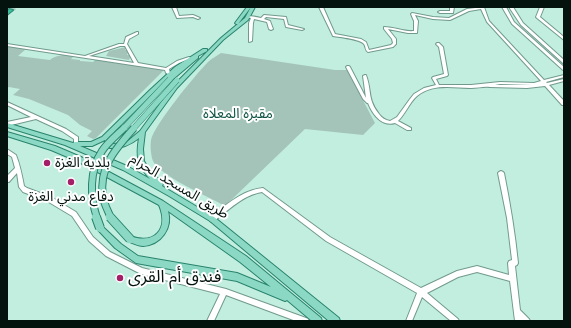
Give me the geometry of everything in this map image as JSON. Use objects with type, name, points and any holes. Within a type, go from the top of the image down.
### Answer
[{"type":"highway","points":[[7,14],[12,10]]},
{"type":"main road","points":[[113,131],[107,141],[112,146],[123,146],[142,132],[207,50],[223,33],[240,20],[249,7]]},
{"type":"main road","points":[[253,7],[250,17],[171,75],[102,151],[96,166],[91,186],[92,204],[100,228],[118,246],[136,259],[237,277],[292,300]]},
{"type":"main road","points":[[67,143],[83,145],[97,142],[113,131],[189,58],[207,50]]},
{"type":"main road","points":[[161,203],[166,217],[165,229],[156,238],[145,243],[137,243],[130,239],[111,219],[103,197],[103,176],[112,153],[171,75]]},
{"type":"main road","name":"طريق المسجد الحرام","points":[[7,124],[67,143],[125,168],[172,194],[212,219],[336,321]]},
{"type":"main road","points":[[142,132],[140,153],[141,164],[148,175],[172,194]]},
{"type":"main road","name":"طريق المسجد الحرام","points":[[7,134],[53,148],[79,159],[161,203],[243,259],[318,321]]},
{"type":"street","points":[[174,7],[178,17],[193,16],[198,18]]},
{"type":"street","points":[[321,7],[334,35],[365,42],[368,51],[392,46],[395,43],[394,39],[385,28],[398,29],[406,33],[416,32],[416,21],[413,14],[433,18],[450,18],[468,10],[482,8],[488,21],[564,104]]},
{"type":"street","points":[[440,12],[452,12],[452,7]]},
{"type":"street","points":[[504,7],[513,23],[564,69]]},
{"type":"street","points":[[511,7],[522,24],[564,62]]},
{"type":"street","points":[[542,7],[538,17],[564,39]]},
{"type":"street","points":[[262,19],[265,16],[285,18],[287,26],[302,28]]},
{"type":"street","points":[[250,41],[250,17],[268,21],[271,29]]},
{"type":"street","points":[[136,64],[125,45],[127,38],[137,33]]},
{"type":"street","points":[[438,44],[441,47],[446,75],[434,78],[438,86]]},
{"type":"street","points":[[7,45],[136,64],[171,75]]},
{"type":"street","points":[[84,56],[120,45],[125,45]]},
{"type":"street","points":[[557,56],[564,54]]},
{"type":"street","points":[[348,67],[364,98],[383,120],[388,122],[401,116],[411,98],[424,89],[438,86],[466,87],[486,85],[536,87],[564,76]]},
{"type":"street","points":[[365,76],[368,85],[367,96],[370,104]]},
{"type":"street","points":[[546,83],[564,80]]},
{"type":"street","points":[[7,104],[64,130],[76,138],[76,144]]},
{"type":"street","points":[[7,124],[36,117]]},
{"type":"street","points":[[394,120],[409,129]]},
{"type":"street","points":[[7,151],[14,156],[17,163],[17,169],[22,187],[25,190],[49,200],[74,214],[91,239],[108,254],[141,271],[224,292],[306,321]]},
{"type":"street","points":[[7,180],[17,169]]},
{"type":"street","points":[[501,173],[509,207],[515,263],[511,263],[518,317],[527,321]]},
{"type":"street","points":[[212,219],[244,196],[263,190],[328,239],[421,292],[456,321]]},
{"type":"street","points":[[409,321],[421,292],[457,274],[477,268],[513,279]]},
{"type":"street","points":[[210,321],[224,292]]},
{"type":"green space","points":[[7,46],[26,49],[18,56],[50,60],[58,56],[71,55],[74,56],[71,59],[80,61],[93,62],[96,59],[162,69],[163,71],[96,138],[93,139],[87,136],[92,131],[80,125],[68,115],[29,99],[13,95],[20,89],[7,88]]},
{"type":"green space","points":[[126,47],[125,50],[129,50],[127,55],[131,55],[129,60],[106,56],[109,51]]},
{"type":"green space","name":"مقبرة المعلاة","points":[[221,53],[335,70],[347,70],[375,123],[363,135],[305,129],[225,206],[186,186],[157,167],[153,161],[151,148],[151,140],[154,133],[167,112],[202,68]]},
{"type":"tunnel","points":[[11,10],[16,7]]},
{"type":"place","name":"بلدية الغزة","points":[[47,163]]},
{"type":"place","name":"دفاع مدني الغزة","points":[[71,182]]},
{"type":"place","name":"فندق أم القرى","points":[[120,278]]}]
